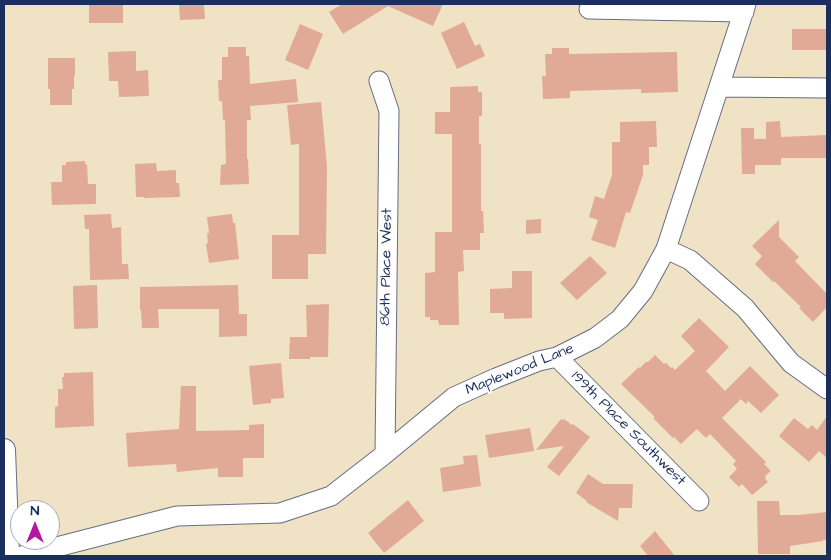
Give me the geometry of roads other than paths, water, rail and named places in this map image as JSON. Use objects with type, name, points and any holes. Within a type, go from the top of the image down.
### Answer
[{"type":"street","points":[[589,9],[745,8]]},
{"type":"street","name":"Maplewood Lane","points":[[22,556],[177,516],[280,513],[331,496],[454,397],[539,361],[557,357],[595,338],[620,319],[643,291],[666,249],[745,8]]},
{"type":"street","name":"86th Place West","points":[[379,80],[389,111],[385,454]]},
{"type":"street","points":[[719,86],[827,88]]},
{"type":"street","points":[[666,249],[690,260],[745,308],[791,363],[827,389]]},
{"type":"street","name":"199th Place Southwest","points":[[557,357],[699,501]]},
{"type":"street","points":[[4,450],[8,556]]}]
